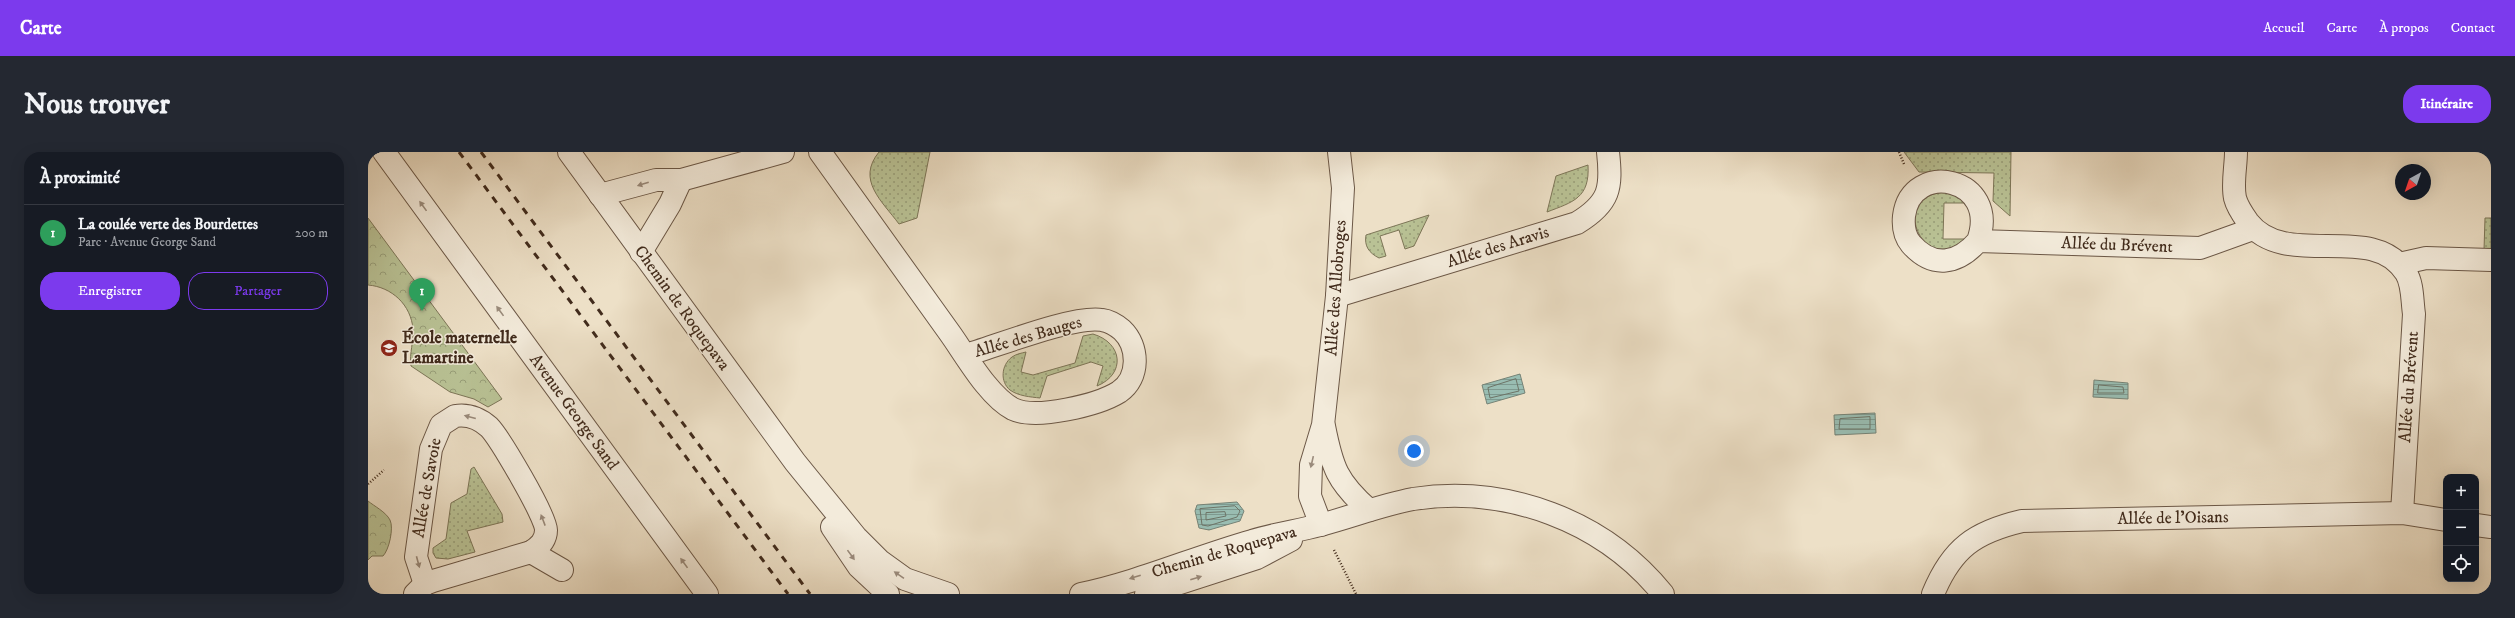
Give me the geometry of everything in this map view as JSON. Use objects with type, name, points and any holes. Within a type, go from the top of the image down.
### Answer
[{"type":"street","name":"Avenue George Sand","points":[[384,152],[707,594]]},
{"type":"street","name":"Chemin de Roquepava","points":[[570,152],[641,252],[795,462],[856,537],[880,561],[906,579],[948,594]]},
{"type":"street","points":[[600,195],[656,180],[681,180],[783,152]]},
{"type":"street","name":"Allée des Bauges","points":[[820,152],[994,394],[1013,409],[1038,414],[1055,413],[1120,391],[1131,377],[1135,360],[1131,342],[1125,333],[1110,321],[1100,319],[1079,320],[966,355]]},
{"type":"street","name":"Allée des Allobroges","points":[[1321,525],[1310,496],[1311,465],[1323,425],[1337,296],[1343,188],[1339,152]]},
{"type":"street","name":"Allée des Aravis","points":[[1337,296],[1577,223],[1593,214],[1608,194],[1611,178],[1608,152]]},
{"type":"street","name":"Allée du Brévent","points":[[2236,152],[2235,198],[2242,214],[2253,229],[2271,239],[2291,245],[2371,248],[2387,255],[2399,264],[2407,274],[2414,314],[2402,513]]},
{"type":"street","points":[[641,252],[670,204],[681,180]]},
{"type":"street","name":"Allée du Brévent","points":[[1978,241],[2200,248],[2253,229]]},
{"type":"street","points":[[2399,264],[2426,258],[2491,260]]},
{"type":"street","name":"Allée de Savoie","points":[[455,416],[475,418],[492,431],[533,497],[542,515],[546,531],[542,543],[531,552],[446,576],[420,589],[416,557],[435,436],[441,425],[455,416]]},
{"type":"street","name":"Allée des Allobroges","points":[[1323,425],[1336,473],[1351,494],[1369,510]]},
{"type":"street","name":"Chemin de Roquepava","points":[[795,462],[817,504],[859,567],[888,594]]},
{"type":"street","name":"Chemin de Roquepava","points":[[1081,594],[1253,540],[1321,525],[1369,510],[1413,500],[1454,496],[1486,497],[1525,504],[1561,516],[1598,535],[1634,564],[1663,594]]},
{"type":"street","name":"Allée de l'Oisans","points":[[1933,594],[1953,559],[1970,540],[1995,527],[2022,521],[2402,513],[2443,520]]},
{"type":"street","name":"Chemin de Roquepava","points":[[1146,594],[1257,558],[1321,525]]},
{"type":"street","points":[[2479,525],[2491,527]]},
{"type":"street","points":[[531,552],[562,570]]},
{"type":"path","points":[[368,484],[384,470]]},
{"type":"path","points":[[1321,525],[1356,594]]},
{"type":"green space","points":[[879,152],[930,152],[917,218],[899,224],[874,190],[870,172],[873,162]]},
{"type":"green space","points":[[1904,152],[2011,152],[2010,216],[1993,201],[1994,173],[1919,172]]},
{"type":"green space","points":[[1588,165],[1588,176],[1583,192],[1565,205],[1547,212],[1556,176]]},
{"type":"green space","points":[[1948,192],[1959,197],[1964,203],[1944,203],[1943,239],[1964,239],[1949,248],[1935,248],[1925,242],[1917,230],[1915,218],[1919,205],[1929,196]]},
{"type":"green space","points":[[1429,215],[1414,246],[1405,249],[1399,230],[1380,236],[1386,256],[1379,258],[1372,254],[1368,249],[1366,235]]},
{"type":"green space","points":[[368,218],[502,399],[488,407],[474,399],[450,392],[411,366],[413,329],[408,312],[399,299],[392,293],[377,286],[368,285]]},
{"type":"green space","points":[[2485,218],[2491,218],[2491,250],[2484,250]]},
{"type":"green space","points":[[1093,334],[1103,338],[1115,351],[1117,359],[1116,367],[1113,374],[1106,381],[1097,386],[1103,366],[1091,362],[1047,376],[1040,398],[1017,394],[1007,387],[1003,378],[1004,369],[1008,360],[1014,356],[1026,352],[1021,372],[1033,375],[1075,363],[1083,336]]},
{"type":"green space","points":[[474,467],[502,514],[503,522],[467,531],[475,552],[448,559],[436,558],[433,553],[433,548],[446,539],[451,503],[467,494],[471,469]]},
{"type":"green space","points":[[368,501],[388,517],[391,528],[390,539],[383,556],[372,556],[368,560]]},
{"type":"water","points":[[1520,374],[1525,393],[1487,404],[1482,385]]},
{"type":"water","points":[[2094,380],[2128,383],[2128,399],[2093,397]]},
{"type":"water","points":[[1875,413],[1876,433],[1835,435],[1834,415]]},
{"type":"water","points":[[1237,502],[1244,511],[1240,521],[1209,530],[1199,528],[1195,511],[1197,505]]},
{"type":"railway","points":[[459,152],[788,594]]},
{"type":"railway","points":[[481,152],[810,594]]},
{"type":"place","name":"La coulée verte des Bourdettes","points":[[422,311]]},
{"type":"place","name":"École maternelle Lamartine","points":[[389,348]]}]
